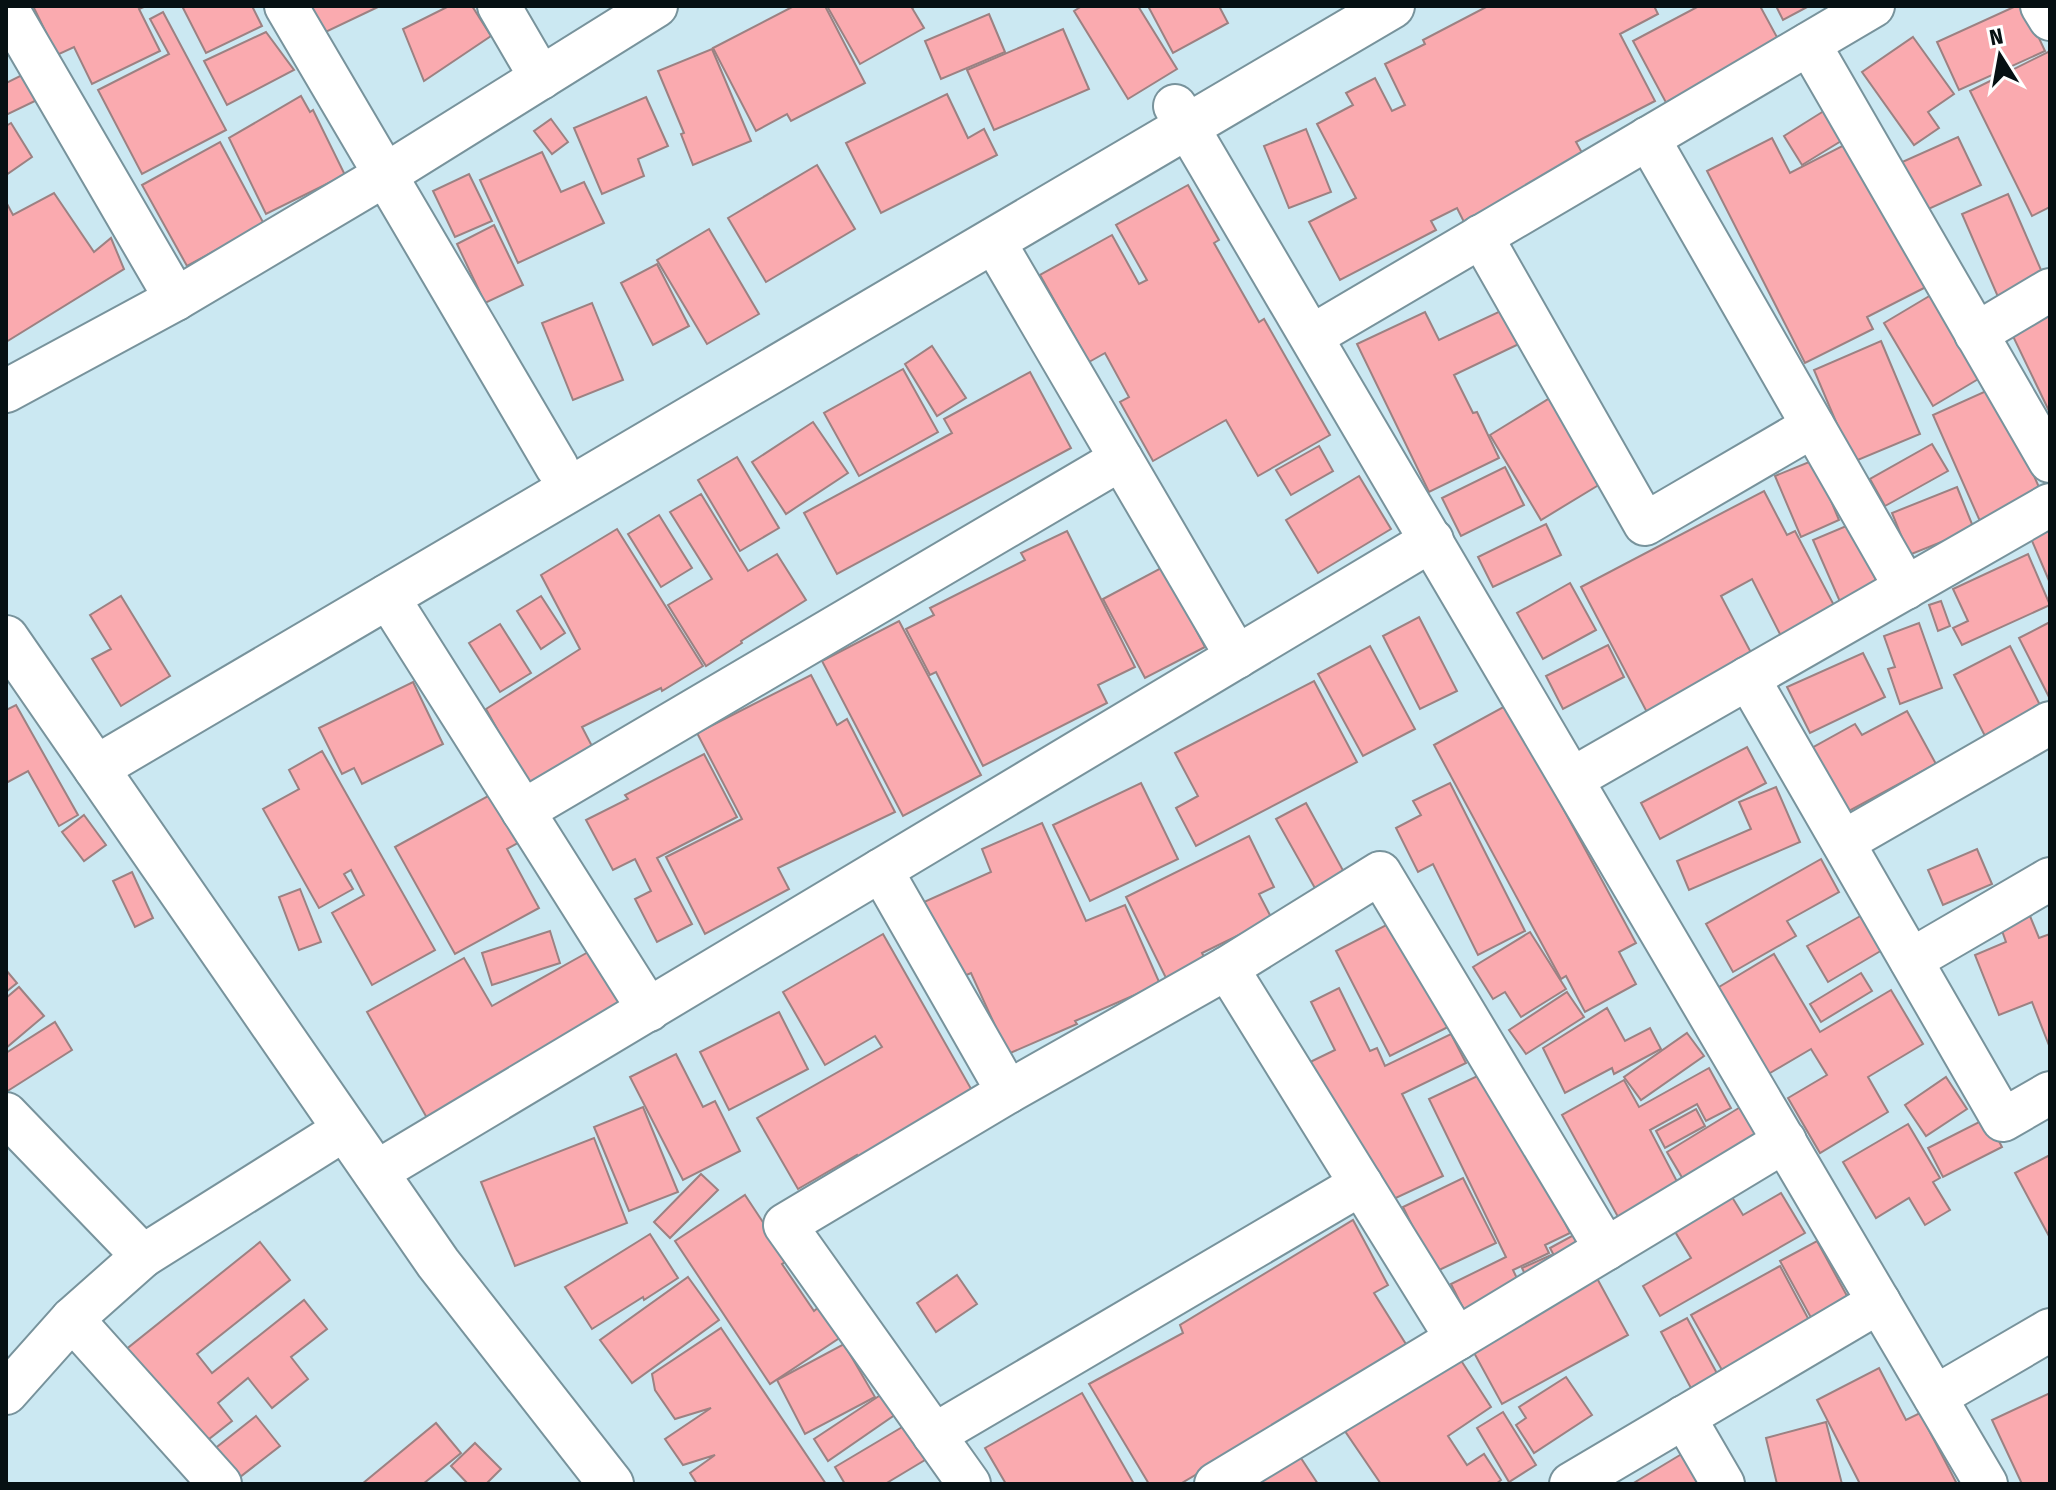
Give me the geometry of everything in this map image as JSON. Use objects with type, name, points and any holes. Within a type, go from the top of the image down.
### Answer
[{"type":"street","points":[[286,6],[557,467]]},
{"type":"street","points":[[499,6],[541,78]]},
{"type":"street","points":[[6,391],[176,299],[385,175],[656,6]]},
{"type":"street","points":[[88,757],[387,596],[993,240],[1345,6]]},
{"type":"street","points":[[88,757],[557,467],[1182,116],[1392,6]]},
{"type":"street","points":[[1312,336],[1873,6]]},
{"type":"street","points":[[2042,6],[2050,19]]},
{"type":"street","points":[[6,7],[176,299]]},
{"type":"street","points":[[1809,44],[2050,461]]},
{"type":"street","points":[[1182,116],[1986,1484]]},
{"type":"street","points":[[1648,138],[1906,588]]},
{"type":"street","points":[[1481,236],[1645,524],[1813,426]]},
{"type":"street","points":[[993,240],[1237,657]]},
{"type":"street","points":[[1976,334],[2050,290]]},
{"type":"street","points":[[523,811],[1121,459]]},
{"type":"street","points":[[1572,779],[2050,505]]},
{"type":"street","points":[[375,1173],[1432,540]]},
{"type":"street","points":[[387,596],[649,1010]]},
{"type":"street","points":[[6,638],[438,1263],[611,1484]]},
{"type":"street","points":[[1748,678],[2003,1120],[2050,1093]]},
{"type":"street","points":[[1843,842],[2050,723]]},
{"type":"street","points":[[881,870],[1008,1092]]},
{"type":"street","points":[[969,1484],[785,1225],[1008,1092],[1227,968],[1380,873],[1606,1249]]},
{"type":"street","points":[[1911,960],[2050,879]]},
{"type":"street","points":[[1227,968],[1457,1339]]},
{"type":"street","points":[[6,1114],[143,1256]]},
{"type":"street","points":[[6,1393],[72,1319],[143,1256],[345,1129]]},
{"type":"street","points":[[1216,1484],[1785,1141]]},
{"type":"street","points":[[934,1435],[1361,1184]]},
{"type":"street","points":[[1571,1484],[1879,1302]]},
{"type":"street","points":[[72,1319],[220,1484]]},
{"type":"street","points":[[1935,1397],[2050,1330]]},
{"type":"street","points":[[1684,1417],[1723,1484]]},
{"type":"building","points":[[33,6],[146,6],[139,9],[160,51],[92,84],[74,47],[57,55]]},
{"type":"building","points":[[182,6],[252,6],[262,26],[206,53]]},
{"type":"building","points":[[298,6],[380,6],[313,38]]},
{"type":"building","points":[[449,6],[472,6],[491,36],[424,81],[403,29]]},
{"type":"building","points":[[794,6],[825,6],[865,83],[791,121],[787,114],[756,131],[713,48]]},
{"type":"building","points":[[827,6],[916,6],[912,8],[924,28],[860,64]]},
{"type":"building","points":[[1082,6],[1138,6],[1177,69],[1128,99],[1074,11]]},
{"type":"building","points":[[1148,6],[1219,6],[1228,23],[1173,53]]},
{"type":"building","points":[[1488,6],[1654,6],[1658,14],[1620,34],[1655,101],[1576,142],[1586,160],[1464,222],[1457,208],[1431,221],[1436,230],[1340,280],[1309,222],[1356,198],[1317,124],[1353,105],[1346,93],[1375,78],[1392,111],[1405,105],[1385,64]]},
{"type":"building","points":[[1699,6],[1760,6],[1778,39],[1742,59],[1748,69],[1670,110],[1633,41]]},
{"type":"building","points":[[1776,6],[1809,6],[1783,20]]},
{"type":"building","points":[[2016,6],[2024,6],[2045,51],[1959,90],[1937,42]]},
{"type":"building","points":[[163,12],[226,130],[142,174],[98,90],[169,54],[150,19]]},
{"type":"building","points":[[989,14],[1005,52],[941,79],[925,41]]},
{"type":"building","points":[[1063,29],[1089,89],[994,130],[967,70]]},
{"type":"building","points":[[266,32],[294,70],[227,105],[204,61]]},
{"type":"building","points":[[1913,37],[1954,94],[1928,112],[1939,128],[1914,145],[1862,72]]},
{"type":"building","points":[[712,49],[751,141],[693,165],[681,134],[684,133],[658,71]]},
{"type":"building","points":[[2050,51],[2050,207],[2032,216],[1970,91]]},
{"type":"building","points":[[24,74],[37,100],[6,115],[6,83]]},
{"type":"building","points":[[947,94],[968,138],[984,129],[997,155],[881,213],[846,143]]},
{"type":"building","points":[[301,96],[310,112],[313,110],[345,175],[266,214],[229,138]]},
{"type":"building","points":[[646,97],[668,146],[638,159],[644,176],[602,194],[574,128]]},
{"type":"building","points":[[1827,109],[1846,138],[1802,165],[1784,136]]},
{"type":"building","points":[[551,119],[568,142],[552,154],[534,131]]},
{"type":"building","points":[[11,123],[32,157],[6,175],[6,126]]},
{"type":"building","points":[[1306,129],[1331,192],[1289,208],[1264,146]]},
{"type":"building","points":[[1958,137],[1981,185],[1922,212],[1900,163]]},
{"type":"building","points":[[1772,138],[1790,173],[1852,141],[1926,287],[1867,317],[1873,329],[1805,363],[1707,171]]},
{"type":"building","points":[[220,142],[264,224],[187,266],[142,185]]},
{"type":"building","points":[[542,152],[561,192],[584,182],[604,223],[518,263],[480,180]]},
{"type":"building","points":[[817,165],[855,229],[766,282],[728,218]]},
{"type":"building","points":[[469,174],[492,221],[455,237],[433,191]]},
{"type":"building","points":[[1188,185],[1219,240],[1214,243],[1259,322],[1264,319],[1330,435],[1258,476],[1226,420],[1153,461],[1120,402],[1129,397],[1105,353],[1089,362],[1040,275],[1112,235],[1139,284],[1147,280],[1116,225]]},
{"type":"building","points":[[54,193],[94,252],[111,238],[124,269],[6,342],[6,202],[13,215]]},
{"type":"building","points":[[2008,194],[2048,286],[2002,306],[1962,214]]},
{"type":"building","points":[[494,225],[523,285],[485,303],[457,244]]},
{"type":"building","points":[[709,229],[759,314],[707,344],[657,260]]},
{"type":"building","points":[[657,264],[689,326],[653,345],[621,283]]},
{"type":"building","points":[[1931,295],[1980,378],[1933,406],[1884,323]]},
{"type":"building","points":[[592,303],[623,380],[573,400],[542,323]]},
{"type":"building","points":[[1505,309],[1521,343],[1454,375],[1473,413],[1477,412],[1499,458],[1429,492],[1357,344],[1425,312],[1439,340]]},
{"type":"building","points":[[2050,311],[2050,413],[2010,330]]},
{"type":"building","points":[[1881,341],[1920,434],[1853,462],[1814,370]]},
{"type":"building","points":[[932,346],[966,398],[937,416],[905,364]]},
{"type":"building","points":[[903,369],[938,432],[859,476],[824,413]]},
{"type":"building","points":[[1030,372],[1071,448],[837,574],[804,513],[952,433],[944,419]]},
{"type":"building","points":[[1995,387],[2045,501],[1983,528],[1933,415]]},
{"type":"building","points":[[1550,398],[1602,483],[1541,520],[1490,435]]},
{"type":"building","points":[[813,422],[848,473],[786,514],[752,462]]},
{"type":"building","points":[[1932,444],[1948,471],[1885,506],[1870,479]]},
{"type":"building","points":[[1319,446],[1333,471],[1291,495],[1276,470]]},
{"type":"building","points":[[737,457],[779,528],[740,551],[698,480]]},
{"type":"building","points":[[1814,460],[1839,520],[1801,537],[1775,476]]},
{"type":"building","points":[[1505,467],[1524,505],[1461,536],[1442,498]]},
{"type":"building","points":[[1359,476],[1391,529],[1318,573],[1286,520]]},
{"type":"building","points":[[1957,487],[1974,529],[1909,555],[1892,513]]},
{"type":"building","points":[[1764,491],[1787,535],[1795,531],[1837,611],[1783,640],[1752,579],[1721,596],[1756,662],[1650,718],[1581,587]]},
{"type":"building","points":[[701,494],[748,571],[777,554],[806,600],[706,666],[668,605],[712,579],[670,512]]},
{"type":"building","points":[[659,515],[692,568],[661,587],[628,534]]},
{"type":"building","points":[[1546,524],[1561,555],[1493,587],[1478,557]]},
{"type":"building","points":[[1851,524],[1879,587],[1841,604],[1813,540]]},
{"type":"building","points":[[2050,528],[2050,583],[2030,536]]},
{"type":"building","points":[[617,529],[703,666],[662,691],[661,688],[582,727],[594,750],[530,789],[486,709],[580,649],[541,575]]},
{"type":"building","points":[[1067,531],[1135,667],[1098,685],[1107,703],[983,766],[936,672],[930,675],[906,629],[934,615],[930,608],[1025,560],[1021,553]]},
{"type":"building","points":[[2028,554],[2050,605],[1962,645],[1953,628],[1968,621],[1953,589]]},
{"type":"building","points":[[1163,567],[1205,647],[1145,678],[1103,599]]},
{"type":"building","points":[[1570,583],[1596,630],[1543,659],[1517,613]]},
{"type":"building","points":[[121,596],[170,676],[121,706],[92,659],[111,649],[90,615]]},
{"type":"building","points":[[541,596],[565,633],[541,649],[517,611]]},
{"type":"building","points":[[1941,601],[1950,626],[1938,631],[1929,605]]},
{"type":"building","points":[[1419,617],[1457,691],[1420,709],[1383,636]]},
{"type":"building","points":[[899,621],[981,775],[903,816],[822,661]]},
{"type":"building","points":[[2050,622],[2050,699],[2019,638]]},
{"type":"building","points":[[1919,623],[1942,688],[1900,704],[1888,669],[1895,667],[1884,636]]},
{"type":"building","points":[[500,624],[531,673],[500,692],[469,643]]},
{"type":"building","points":[[1608,645],[1624,677],[1563,709],[1546,676]]},
{"type":"building","points":[[1370,646],[1415,729],[1363,756],[1318,674]]},
{"type":"building","points":[[2010,646],[2042,709],[1986,738],[1954,675]]},
{"type":"building","points":[[1863,653],[1885,697],[1810,733],[1787,687]]},
{"type":"building","points":[[811,675],[837,725],[847,719],[895,812],[778,868],[789,889],[705,934],[666,857],[742,819],[697,733]]},
{"type":"building","points":[[1314,681],[1357,762],[1196,846],[1176,808],[1198,796],[1175,753]]},
{"type":"building","points":[[413,682],[443,744],[362,784],[354,768],[342,774],[319,728]]},
{"type":"building","points":[[16,705],[78,815],[59,826],[28,771],[6,783],[6,710]]},
{"type":"building","points":[[1507,705],[1636,943],[1619,952],[1636,984],[1585,1012],[1566,976],[1561,979],[1434,745]]},
{"type":"building","points":[[1907,711],[1936,764],[1836,818],[1801,754],[1855,724],[1862,735]]},
{"type":"building","points":[[1747,747],[1766,783],[1660,839],[1641,803]]},
{"type":"building","points":[[322,751],[435,950],[372,985],[332,913],[364,895],[351,870],[344,874],[353,889],[319,908],[263,809],[299,789],[289,770]]},
{"type":"building","points":[[704,754],[737,817],[657,858],[692,924],[657,942],[635,899],[651,891],[635,859],[613,870],[586,820],[628,799],[625,795]]},
{"type":"building","points":[[1141,783],[1178,859],[1090,901],[1053,825]]},
{"type":"building","points":[[1450,783],[1525,931],[1478,955],[1433,864],[1418,872],[1396,828],[1421,815],[1413,801]]},
{"type":"building","points":[[1776,787],[1800,842],[1689,890],[1677,861],[1751,829],[1739,802]]},
{"type":"building","points":[[499,790],[525,839],[507,849],[539,908],[455,954],[395,847]]},
{"type":"building","points":[[1306,803],[1345,874],[1316,890],[1276,819]]},
{"type":"building","points":[[84,815],[106,845],[84,861],[62,832]]},
{"type":"building","points":[[1042,823],[1086,921],[1125,905],[1160,984],[1008,1054],[971,973],[957,979],[924,902],[991,872],[982,849]]},
{"type":"building","points":[[1249,836],[1274,887],[1259,894],[1272,919],[1202,953],[1205,959],[1166,978],[1126,897]]},
{"type":"building","points":[[1977,849],[1992,884],[1943,905],[1928,870]]},
{"type":"building","points":[[1821,859],[1839,892],[1787,921],[1796,936],[1733,972],[1706,924]]},
{"type":"building","points":[[132,872],[153,918],[135,927],[113,881]]},
{"type":"building","points":[[300,889],[321,942],[299,950],[279,897]]},
{"type":"building","points":[[1864,914],[1884,949],[1828,982],[1807,946]]},
{"type":"building","points":[[2030,916],[2039,938],[2050,934],[2050,1048],[2032,1002],[1999,1015],[1975,955],[2006,942],[2001,928]]},
{"type":"building","points":[[1396,920],[1450,1026],[1390,1056],[1336,951]]},
{"type":"building","points":[[550,931],[560,963],[492,985],[482,953]]},
{"type":"building","points":[[1530,932],[1566,989],[1521,1017],[1505,992],[1493,999],[1473,967]]},
{"type":"building","points":[[883,934],[974,1094],[859,1159],[857,1155],[798,1189],[757,1118],[882,1047],[875,1036],[825,1065],[783,992]]},
{"type":"building","points":[[590,951],[625,1013],[427,1118],[367,1012],[464,958],[492,1006]]},
{"type":"building","points":[[1774,954],[1820,1032],[1891,990],[1923,1044],[1868,1077],[1888,1112],[1820,1153],[1788,1098],[1827,1075],[1811,1049],[1765,1076],[1714,990]]},
{"type":"building","points":[[6,970],[17,983],[6,992]]},
{"type":"building","points":[[1861,973],[1872,991],[1821,1022],[1810,1004]]},
{"type":"building","points":[[19,987],[44,1016],[6,1048],[6,998]]},
{"type":"building","points":[[1339,988],[1370,1051],[1377,1048],[1385,1066],[1451,1034],[1466,1063],[1402,1094],[1443,1176],[1385,1203],[1306,1064],[1335,1050],[1311,1002]]},
{"type":"building","points":[[1567,992],[1584,1017],[1526,1054],[1509,1030]]},
{"type":"building","points":[[1607,1008],[1625,1041],[1650,1028],[1661,1049],[1614,1074],[1612,1068],[1565,1093],[1543,1048]]},
{"type":"building","points":[[779,1012],[808,1069],[729,1110],[700,1052]]},
{"type":"building","points":[[55,1022],[72,1050],[6,1092],[6,1053]]},
{"type":"building","points":[[1687,1033],[1704,1056],[1641,1100],[1624,1077]]},
{"type":"building","points":[[676,1054],[703,1107],[715,1101],[740,1151],[683,1180],[630,1077]]},
{"type":"building","points":[[1709,1068],[1731,1108],[1706,1121],[1697,1104],[1650,1130],[1683,1193],[1623,1226],[1562,1115],[1624,1080],[1639,1107]]},
{"type":"building","points":[[1488,1071],[1570,1233],[1545,1245],[1549,1253],[1513,1270],[1525,1295],[1470,1322],[1451,1284],[1506,1257],[1429,1099]]},
{"type":"building","points":[[1946,1077],[1967,1109],[1926,1136],[1905,1105]]},
{"type":"building","points":[[1742,1106],[1766,1145],[1690,1191],[1667,1152]]},
{"type":"building","points":[[643,1107],[678,1192],[629,1211],[594,1127]]},
{"type":"building","points":[[1696,1109],[1705,1126],[1665,1148],[1656,1131]]},
{"type":"building","points":[[1987,1118],[2002,1147],[1943,1177],[1928,1148]]},
{"type":"building","points":[[1908,1124],[1940,1178],[1933,1182],[1950,1210],[1925,1225],[1909,1198],[1876,1218],[1843,1162]]},
{"type":"building","points":[[594,1138],[627,1223],[515,1266],[481,1182]]},
{"type":"building","points":[[2050,1155],[2050,1238],[2015,1173]]},
{"type":"building","points":[[701,1174],[718,1190],[670,1238],[654,1222]]},
{"type":"building","points":[[1463,1178],[1496,1243],[1435,1272],[1403,1207]]},
{"type":"building","points":[[1781,1193],[1805,1233],[1660,1316],[1643,1286],[1691,1258],[1674,1230],[1732,1197],[1743,1215]]},
{"type":"building","points":[[745,1195],[788,1260],[782,1264],[814,1311],[820,1306],[841,1337],[770,1384],[675,1241]]},
{"type":"building","points":[[1353,1220],[1388,1285],[1374,1293],[1409,1349],[1180,1484],[1149,1484],[1089,1384],[1183,1333],[1180,1325]]},
{"type":"building","points":[[1581,1231],[1594,1255],[1562,1271],[1550,1248]]},
{"type":"building","points":[[650,1234],[678,1278],[592,1329],[565,1287]]},
{"type":"building","points":[[1817,1241],[1852,1305],[1815,1325],[1780,1261]]},
{"type":"building","points":[[260,1242],[290,1280],[197,1354],[212,1373],[304,1300],[327,1329],[291,1357],[308,1379],[272,1408],[248,1378],[218,1403],[232,1421],[200,1446],[124,1351]]},
{"type":"building","points":[[1551,1255],[1560,1276],[1532,1289],[1522,1268]]},
{"type":"building","points":[[1780,1266],[1810,1322],[1727,1379],[1691,1315]]},
{"type":"building","points":[[1593,1271],[1628,1335],[1502,1404],[1467,1340]]},
{"type":"building","points":[[957,1275],[977,1304],[936,1332],[917,1303]]},
{"type":"building","points":[[688,1277],[719,1320],[632,1383],[600,1340]]},
{"type":"building","points":[[1687,1318],[1719,1377],[1692,1390],[1661,1332]]},
{"type":"building","points":[[721,1328],[826,1484],[697,1484],[690,1473],[715,1455],[683,1465],[665,1439],[711,1408],[675,1419],[655,1390],[652,1374]]},
{"type":"building","points":[[844,1344],[875,1397],[805,1434],[777,1380]]},
{"type":"building","points":[[1453,1348],[1491,1407],[1448,1436],[1467,1465],[1484,1454],[1501,1480],[1496,1484],[1381,1484],[1336,1418]]},
{"type":"building","points":[[1879,1368],[1906,1420],[1920,1413],[1957,1484],[1860,1484],[1817,1400]]},
{"type":"building","points":[[1566,1377],[1592,1415],[1534,1453],[1516,1425],[1526,1418],[1519,1407]]},
{"type":"building","points":[[885,1392],[899,1412],[828,1461],[814,1439]]},
{"type":"building","points":[[1082,1393],[1134,1484],[1006,1484],[985,1448]]},
{"type":"building","points":[[2050,1393],[2050,1484],[2022,1484],[1992,1420]]},
{"type":"building","points":[[1503,1412],[1536,1465],[1509,1482],[1477,1428]]},
{"type":"building","points":[[256,1416],[280,1446],[231,1484],[208,1454]]},
{"type":"building","points":[[1826,1422],[1842,1484],[1777,1484],[1766,1438]]},
{"type":"building","points":[[436,1423],[461,1453],[423,1484],[362,1484]]},
{"type":"building","points":[[909,1423],[930,1457],[885,1484],[845,1484],[835,1467]]},
{"type":"building","points":[[475,1443],[501,1469],[486,1484],[468,1484],[451,1466]]},
{"type":"building","points":[[1293,1446],[1318,1484],[1225,1484]]},
{"type":"building","points":[[1685,1452],[1705,1484],[1632,1484]]}]
